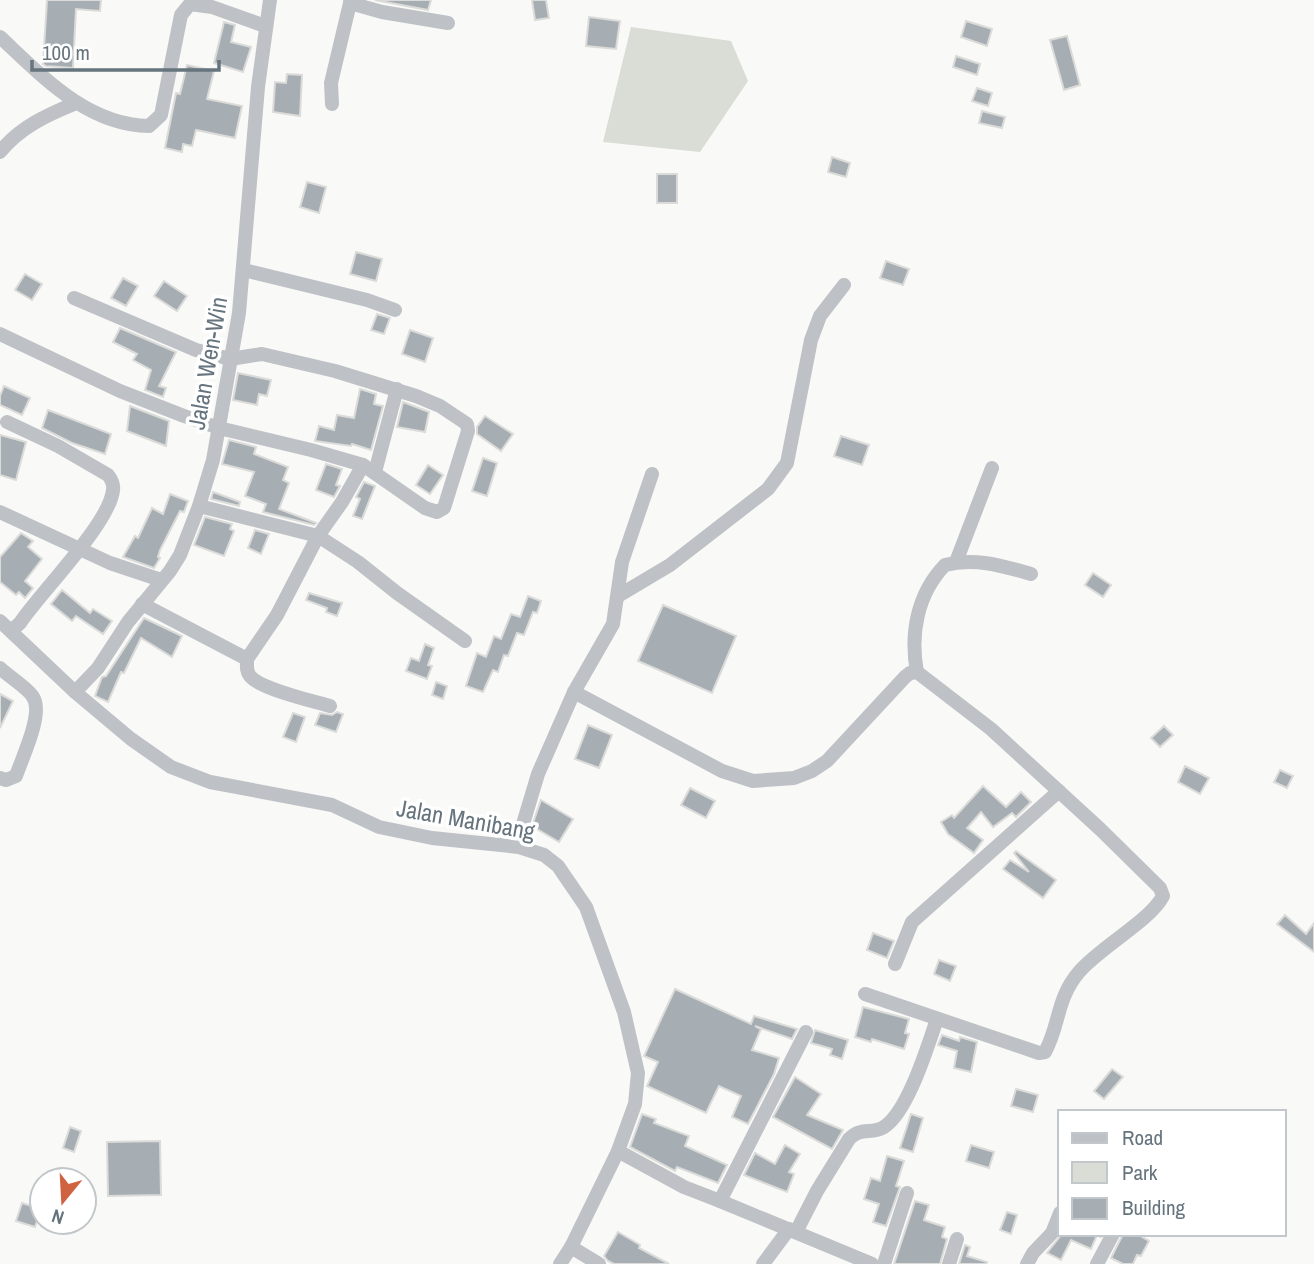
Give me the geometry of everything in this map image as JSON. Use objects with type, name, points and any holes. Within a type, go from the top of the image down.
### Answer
[{"type":"street","name":"Jalan Wen-Win","points":[[75,692],[98,668],[180,555],[199,506],[219,428],[239,313],[250,173],[270,0]]},
{"type":"street","points":[[332,104],[331,83],[351,2],[382,12],[448,23]]},
{"type":"street","points":[[0,37],[44,78],[76,103],[106,116],[149,126],[161,115],[181,15],[190,4],[212,7],[265,26]]},
{"type":"street","points":[[0,152],[8,142],[38,120],[76,103]]},
{"type":"street","points":[[244,270],[367,300],[395,310]]},
{"type":"street","points":[[618,596],[670,565],[768,489],[779,476],[787,463],[811,340],[820,316],[844,285]]},
{"type":"street","points":[[0,334],[120,391],[219,428],[311,450],[369,468],[425,508],[441,511],[444,508],[468,431],[467,424],[440,406],[397,389],[262,354],[230,359],[196,350],[74,298]]},
{"type":"street","points":[[330,706],[256,680],[248,671],[247,659],[293,588],[318,536],[369,468],[397,389]]},
{"type":"street","points":[[5,626],[20,623],[79,550],[114,492],[113,482],[108,475],[7,422]]},
{"type":"street","points":[[956,562],[992,468]]},
{"type":"street","points":[[519,847],[538,774],[574,692],[613,624],[622,562],[652,474]]},
{"type":"street","points":[[199,506],[318,536],[465,641]]},
{"type":"street","points":[[0,512],[79,550],[161,580]]},
{"type":"street","points":[[917,672],[914,636],[921,604],[939,570],[945,565],[968,561],[999,565],[1031,574]]},
{"type":"street","points":[[142,604],[247,659]]},
{"type":"street","name":"Jalan Manibang","points":[[5,626],[75,692],[131,739],[171,767],[210,782],[332,805],[379,827],[432,838],[519,847],[544,855],[558,866],[586,907],[624,1012],[638,1073],[635,1104],[618,1151],[565,1257]]},
{"type":"street","points":[[0,668],[32,694],[37,705],[35,721],[16,776],[6,780],[0,778]]},
{"type":"street","points":[[574,692],[722,771],[753,782],[773,781],[812,771],[827,761],[905,677],[917,672],[991,729],[1160,888],[1163,896],[1157,907],[1079,972],[1064,993],[1045,1052],[1039,1053],[864,995]]},
{"type":"street","points":[[895,964],[912,922],[1059,791]]},
{"type":"street","points":[[763,1264],[792,1230],[849,1139],[856,1132],[884,1127],[900,1108],[922,1061],[937,1019]]},
{"type":"street","points":[[720,1201],[806,1032]]},
{"type":"street","points":[[618,1151],[684,1186],[867,1263]]},
{"type":"street","points":[[884,1264],[907,1193]]},
{"type":"street","points":[[1027,1264],[1033,1253],[1052,1233],[1058,1218]]},
{"type":"street","points":[[1097,1264],[1112,1236]]},
{"type":"street","points":[[949,1264],[957,1239]]},
{"type":"street","points":[[565,1257],[599,1264]]},
{"type":"green space","points":[[631,27],[731,41],[748,81],[700,152],[603,142]]},
{"type":"building","points":[[47,0],[101,0],[100,11],[76,9],[73,68],[43,64]]},
{"type":"building","points":[[375,0],[431,0],[428,10]]},
{"type":"building","points":[[532,0],[546,0],[549,18],[535,20]]},
{"type":"building","points":[[589,17],[620,21],[616,49],[586,46]]},
{"type":"building","points":[[966,21],[992,29],[987,46],[961,37]]},
{"type":"building","points":[[224,22],[235,25],[231,42],[251,47],[243,72],[214,63]]},
{"type":"building","points":[[1067,36],[1080,85],[1064,90],[1050,40]]},
{"type":"building","points":[[956,56],[980,64],[977,75],[953,67]]},
{"type":"building","points":[[187,65],[214,71],[207,99],[242,106],[235,138],[196,130],[192,146],[183,144],[182,152],[165,148],[176,93],[180,94]]},
{"type":"building","points":[[287,74],[302,75],[300,116],[273,112],[275,82],[286,83]]},
{"type":"building","points":[[977,88],[992,93],[988,106],[972,101]]},
{"type":"building","points":[[982,111],[1005,117],[1002,128],[979,123]]},
{"type":"building","points":[[832,157],[850,163],[846,177],[828,172]]},
{"type":"building","points":[[657,174],[677,174],[677,203],[657,203]]},
{"type":"building","points":[[307,182],[326,187],[319,213],[300,207]]},
{"type":"building","points":[[356,252],[382,259],[376,281],[350,274]]},
{"type":"building","points":[[886,261],[909,269],[903,285],[880,278]]},
{"type":"building","points":[[25,274],[42,284],[32,300],[15,290]]},
{"type":"building","points":[[123,278],[138,286],[126,306],[111,298]]},
{"type":"building","points":[[164,281],[187,296],[177,311],[154,296]]},
{"type":"building","points":[[377,314],[390,318],[384,334],[371,330]]},
{"type":"building","points":[[120,328],[176,352],[159,386],[166,388],[163,397],[145,390],[151,370],[133,360],[137,354],[113,342]]},
{"type":"building","points":[[410,330],[433,338],[425,362],[402,354]]},
{"type":"building","points":[[238,373],[271,380],[267,396],[259,394],[257,405],[233,400]]},
{"type":"building","points":[[4,386],[30,398],[22,415],[0,405]]},
{"type":"building","points":[[360,389],[376,394],[374,404],[383,406],[371,450],[352,444],[315,441],[319,426],[334,430],[337,415],[354,418]]},
{"type":"building","points":[[403,402],[429,412],[425,432],[397,427]]},
{"type":"building","points":[[130,406],[169,421],[166,446],[127,431]]},
{"type":"building","points":[[48,410],[111,434],[105,454],[72,443],[42,428]]},
{"type":"building","points":[[485,416],[513,434],[501,451],[477,434],[477,427]]},
{"type":"building","points":[[0,435],[26,442],[16,480],[0,475]]},
{"type":"building","points":[[841,436],[869,445],[862,465],[834,456]]},
{"type":"building","points":[[229,440],[256,447],[254,454],[288,467],[283,480],[289,483],[279,509],[316,523],[314,525],[263,512],[266,504],[245,496],[254,472],[222,464]]},
{"type":"building","points":[[483,458],[497,463],[487,496],[472,491]]},
{"type":"building","points":[[326,464],[342,469],[336,485],[340,486],[334,497],[316,490]]},
{"type":"building","points":[[428,465],[443,475],[430,494],[416,485]]},
{"type":"building","points":[[364,482],[375,486],[362,519],[353,516],[360,499],[356,497]]},
{"type":"building","points":[[213,492],[240,502],[239,506],[211,499]]},
{"type":"building","points":[[170,494],[188,501],[160,550],[160,558],[154,568],[123,557],[135,536],[138,538],[152,508],[163,514]]},
{"type":"building","points":[[205,517],[232,524],[230,529],[234,531],[224,556],[194,545]]},
{"type":"building","points":[[255,530],[269,534],[261,554],[248,548]]},
{"type":"building","points":[[21,533],[33,541],[28,547],[42,559],[25,581],[33,588],[25,598],[19,592],[16,595],[0,582],[0,557]]},
{"type":"building","points":[[1093,573],[1111,585],[1103,597],[1085,585]]},
{"type":"building","points":[[62,590],[90,613],[93,609],[112,621],[103,634],[76,616],[72,621],[51,604]]},
{"type":"building","points":[[309,593],[342,603],[337,616],[326,612],[327,608],[306,600]]},
{"type":"building","points":[[528,596],[541,601],[537,613],[533,612],[524,635],[517,633],[508,656],[504,655],[498,672],[493,670],[483,692],[466,686],[477,653],[486,657],[494,636],[501,639],[511,614],[520,617]]},
{"type":"building","points":[[663,605],[736,636],[712,693],[638,661]]},
{"type":"building","points":[[144,618],[182,636],[172,657],[141,638],[124,673],[121,672],[108,702],[95,696],[102,677],[106,676]]},
{"type":"building","points":[[425,644],[434,648],[428,665],[432,666],[427,679],[406,671],[411,658],[419,661]]},
{"type":"building","points":[[436,682],[447,686],[443,699],[432,695]]},
{"type":"building","points":[[0,694],[13,701],[0,728]]},
{"type":"building","points":[[337,712],[343,714],[336,732],[315,725],[320,713],[332,715]]},
{"type":"building","points":[[293,713],[305,717],[296,742],[283,737]]},
{"type":"building","points":[[588,725],[612,735],[599,768],[575,759]]},
{"type":"building","points":[[1164,726],[1173,735],[1160,747],[1151,738]]},
{"type":"building","points":[[1185,766],[1209,778],[1200,794],[1178,782]]},
{"type":"building","points":[[1280,770],[1293,776],[1287,788],[1274,782]]},
{"type":"building","points":[[983,786],[1006,807],[1021,792],[1031,802],[1016,817],[1012,813],[993,827],[981,812],[967,828],[983,840],[974,853],[948,834],[941,822],[952,815],[954,818]]},
{"type":"building","points":[[690,788],[715,801],[706,818],[681,805]]},
{"type":"building","points":[[541,800],[573,819],[559,842],[532,826]]},
{"type":"building","points":[[1016,851],[1056,880],[1043,898],[1003,869],[1010,860],[1029,872],[1014,853]]},
{"type":"building","points":[[1285,915],[1306,934],[1314,923],[1314,952],[1277,924]]},
{"type":"building","points":[[873,933],[894,941],[887,958],[867,950]]},
{"type":"building","points":[[939,960],[956,966],[950,981],[934,974]]},
{"type":"building","points":[[675,989],[751,1024],[754,1016],[797,1029],[792,1039],[755,1026],[761,1029],[752,1050],[779,1058],[774,1074],[748,1124],[732,1117],[741,1096],[719,1086],[706,1113],[647,1086],[658,1062],[644,1056]]},
{"type":"building","points":[[863,1007],[909,1019],[905,1033],[909,1034],[904,1049],[872,1039],[871,1042],[855,1037]]},
{"type":"building","points":[[815,1030],[848,1040],[842,1059],[830,1055],[832,1049],[811,1043]]},
{"type":"building","points":[[942,1035],[959,1041],[960,1037],[977,1042],[971,1072],[954,1068],[957,1051],[938,1045]]},
{"type":"building","points":[[1112,1069],[1123,1077],[1104,1099],[1094,1091]]},
{"type":"building","points":[[795,1077],[821,1094],[807,1115],[843,1130],[832,1149],[773,1117]]},
{"type":"building","points":[[1016,1089],[1038,1095],[1033,1112],[1011,1106]]},
{"type":"building","points":[[642,1114],[656,1119],[654,1123],[689,1136],[685,1146],[727,1165],[718,1183],[677,1167],[675,1171],[630,1147]]},
{"type":"building","points":[[911,1114],[923,1118],[913,1152],[900,1148]]},
{"type":"building","points":[[70,1127],[81,1131],[74,1152],[63,1148]]},
{"type":"building","points":[[160,1141],[161,1195],[108,1196],[107,1142]]},
{"type":"building","points":[[785,1145],[800,1154],[789,1172],[794,1174],[787,1192],[744,1175],[755,1153],[775,1164]]},
{"type":"building","points":[[971,1145],[994,1152],[989,1168],[966,1161]]},
{"type":"building","points":[[887,1156],[904,1161],[896,1186],[900,1187],[886,1226],[873,1222],[879,1204],[864,1199],[871,1178],[880,1181]]},
{"type":"building","points":[[915,1201],[929,1205],[924,1220],[945,1227],[942,1237],[947,1239],[940,1264],[894,1264]]},
{"type":"building","points":[[22,1203],[28,1205],[28,1225],[16,1221]]},
{"type":"building","points":[[1007,1212],[1017,1215],[1011,1234],[1000,1230]]},
{"type":"building","points":[[618,1232],[640,1245],[639,1248],[669,1264],[614,1264],[608,1261],[604,1256]]},
{"type":"building","points":[[1060,1236],[1097,1236],[1091,1249],[1071,1240],[1061,1260],[1047,1253]]},
{"type":"building","points":[[1122,1236],[1140,1236],[1149,1241],[1133,1264],[1123,1264],[1111,1258]]},
{"type":"building","points":[[965,1245],[970,1247],[967,1256],[987,1262],[986,1264],[959,1264]]}]
